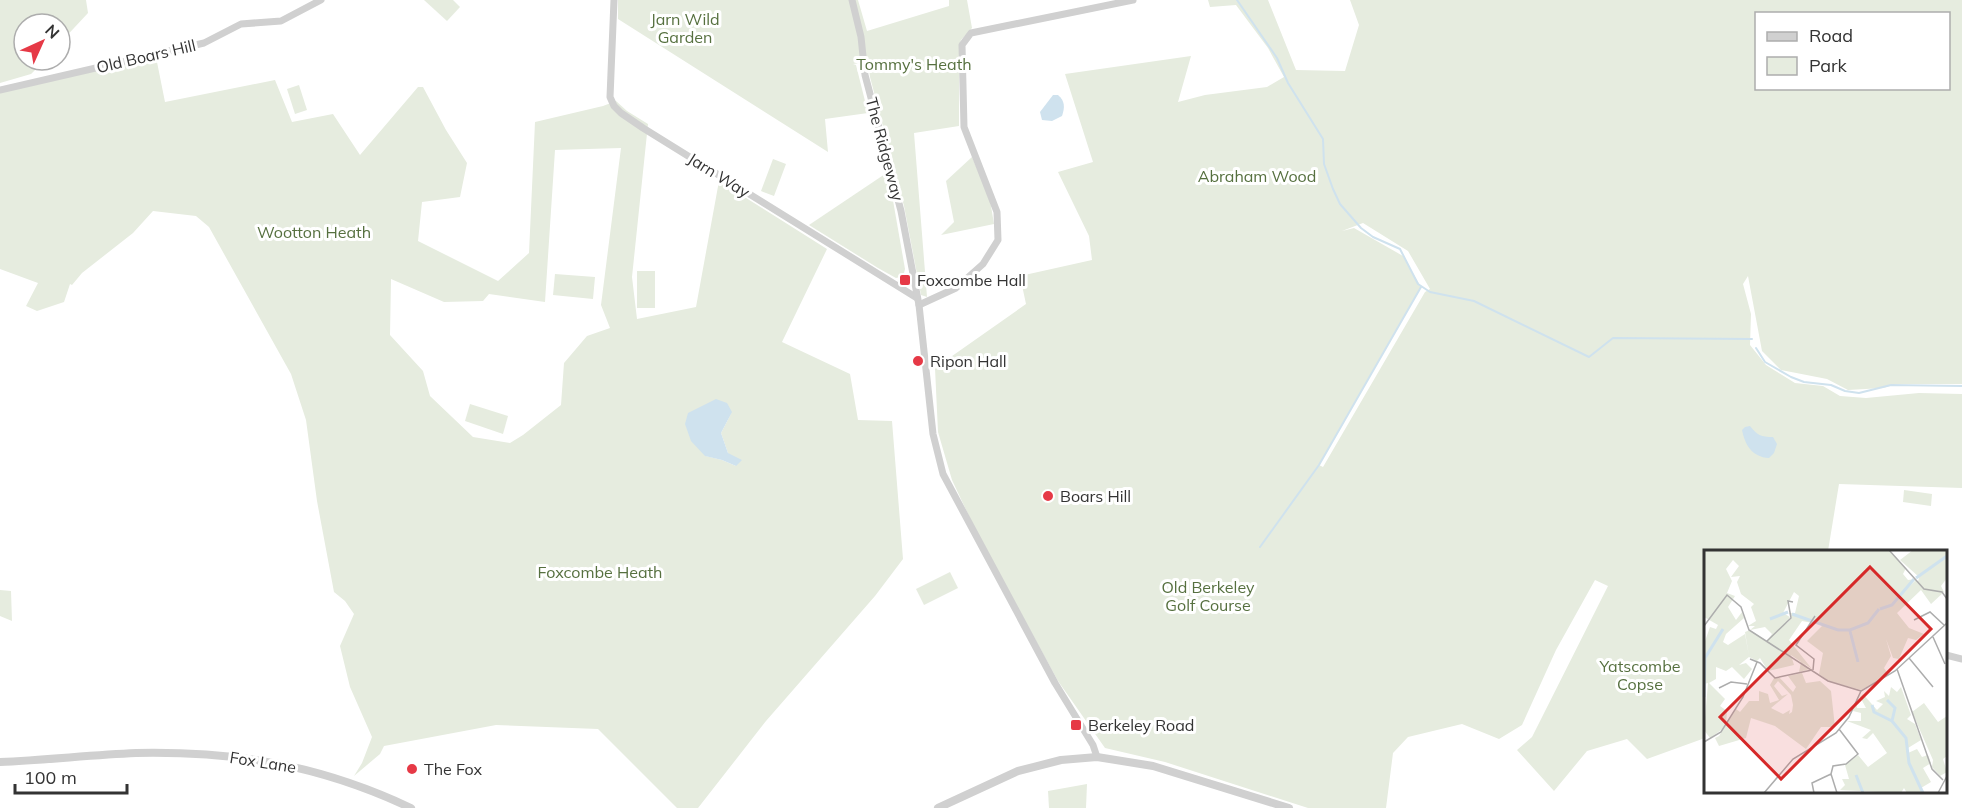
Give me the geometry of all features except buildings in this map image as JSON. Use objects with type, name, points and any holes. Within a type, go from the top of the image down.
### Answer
[{"type":"street","name":"Old Boars Hill","points":[[0,90],[204,43],[241,24],[281,21],[321,0]]},
{"type":"street","name":"Jarn Way","points":[[614,0],[610,98],[614,106],[643,128],[918,302]]},
{"type":"street","name":"The Ridgeway","points":[[852,0],[861,37],[865,75],[901,211],[918,302]]},
{"type":"street","points":[[1097,757],[1093,745],[1054,683],[943,474],[933,434],[918,302],[956,288],[983,264],[998,240],[997,212],[964,127],[962,45],[972,33],[1133,0]]},
{"type":"street","points":[[1947,655],[1962,659]]},
{"type":"street","name":"Fox Lane","points":[[0,762],[148,753],[207,754],[252,759],[321,773],[370,790],[411,808]]},
{"type":"street","points":[[938,808],[995,781],[1039,764],[1097,757],[1153,766],[1289,808]]},
{"type":"green space","points":[[0,0],[86,0],[88,13],[72,30],[72,12],[12,12],[12,72],[33,72],[0,83]]},
{"type":"green space","points":[[424,0],[453,0],[460,7],[447,21]]},
{"type":"green space","points":[[618,0],[858,0],[867,31],[949,6],[949,0],[967,0],[972,28],[961,40],[959,47],[959,126],[914,133],[927,297],[921,295],[904,206],[868,62],[853,64],[856,65],[868,113],[825,119],[828,152],[618,19]]},
{"type":"green space","points":[[1208,0],[1268,0],[1296,70],[1345,71],[1359,25],[1350,0],[1962,0],[1962,384],[1897,384],[1883,388],[1848,390],[1827,379],[1781,370],[1762,351],[1748,276],[1743,284],[1751,314],[1750,345],[1766,365],[1795,383],[1823,386],[1840,396],[1866,398],[1919,393],[1962,394],[1962,488],[1839,484],[1828,550],[1704,550],[1704,738],[1647,759],[1627,739],[1587,751],[1554,791],[1517,750],[1532,737],[1608,586],[1595,580],[1556,650],[1522,725],[1499,739],[1462,724],[1408,737],[1393,753],[1386,808],[1308,808],[1165,762],[1105,748],[1058,681],[976,531],[952,480],[938,432],[935,368],[1026,304],[1020,276],[1092,260],[1089,236],[1058,172],[1093,162],[1065,74],[1191,56],[1178,102],[1205,95],[1267,87],[1284,77],[1268,48],[1236,5],[1210,7]],"holes":[[[1363,223],[1408,251],[1430,289],[1425,292],[1323,467],[1319,465],[1421,287],[1403,256],[1354,228],[1342,231]]]},
{"type":"green space","name":"Foxcombe Heath","points":[[156,57],[165,102],[275,80],[292,122],[333,114],[360,155],[418,87],[423,87],[467,163],[460,197],[422,202],[418,241],[498,281],[529,253],[535,122],[616,101],[648,124],[632,277],[637,319],[696,307],[719,181],[827,249],[782,342],[850,374],[858,420],[892,421],[903,559],[875,596],[766,721],[698,808],[677,808],[598,729],[496,725],[384,746],[380,754],[354,776],[362,763],[372,737],[350,687],[340,646],[354,614],[345,601],[334,592],[317,501],[306,420],[291,374],[209,227],[196,216],[153,211],[133,233],[82,273],[72,285],[70,284],[64,302],[37,311],[26,306],[38,283],[0,269],[0,92]],"holes":[[[621,148],[601,305],[610,328],[587,336],[564,363],[561,405],[510,443],[473,437],[430,396],[423,371],[390,335],[391,279],[444,302],[483,301],[489,294],[545,302],[555,150]],[[732,412],[721,433],[728,453],[736,466],[706,456]]]},
{"type":"green space","points":[[299,85],[307,110],[295,114],[287,89]]},
{"type":"green space","points":[[972,157],[990,200],[994,224],[941,235],[954,222],[946,181]]},
{"type":"green space","points":[[773,159],[786,164],[774,196],[761,191]]},
{"type":"green space","points":[[888,172],[905,269],[900,277],[896,278],[809,225]]},
{"type":"green space","points":[[637,271],[655,271],[655,308],[637,308]]},
{"type":"green space","points":[[555,274],[595,277],[593,299],[553,295]]},
{"type":"green space","points":[[470,404],[508,416],[503,434],[465,421]]},
{"type":"green space","points":[[1904,490],[1932,494],[1931,506],[1903,502]]},
{"type":"green space","points":[[950,572],[958,588],[924,605],[916,589]]},
{"type":"green space","points":[[0,590],[11,591],[12,621],[0,616]]},
{"type":"green space","points":[[1087,784],[1086,808],[1049,808],[1048,791]]},
{"type":"water","points":[[1053,95],[1058,95],[1063,102],[1062,116],[1052,121],[1042,120],[1040,112]]},
{"type":"water","points":[[716,399],[727,403],[732,412],[721,433],[728,453],[742,460],[736,466],[705,456],[691,441],[685,424],[688,413]]},
{"type":"water","points":[[1750,426],[1760,435],[1773,437],[1777,444],[1774,453],[1769,458],[1754,453],[1747,445],[1742,430]]},
{"type":"waterway","points":[[1237,0],[1277,58],[1288,83],[1323,139],[1324,164],[1340,204],[1361,228],[1373,237],[1400,249],[1418,284],[1430,292],[1474,301],[1589,357],[1613,338],[1752,339]]},
{"type":"waterway","points":[[1260,547],[1319,465],[1421,287]]},
{"type":"waterway","points":[[1756,348],[1765,362],[1791,377],[1804,382],[1831,385],[1845,391],[1859,393],[1891,385],[1962,386]]},
{"type":"place","name":"Foxcombe Hall","points":[[905,280]]},
{"type":"place","name":"Ripon Hall","points":[[918,361]]},
{"type":"place","name":"Boars Hill","points":[[1048,496]]},
{"type":"place","name":"Berkeley Road","points":[[1076,725]]},
{"type":"place","name":"The Fox","points":[[412,769]]},
{"type":"park label","name":"Jarn Wild Garden","points":[[685,28]]},
{"type":"park label","name":"Tommy's Heath","points":[[914,64]]},
{"type":"park label","name":"Abraham Wood","points":[[1257,176]]},
{"type":"park label","name":"Wootton Heath","points":[[314,232]]},
{"type":"park label","name":"Old Berkeley Golf Course","points":[[1208,596]]},
{"type":"park label","name":"Yatscombe Copse","points":[[1640,675]]}]
